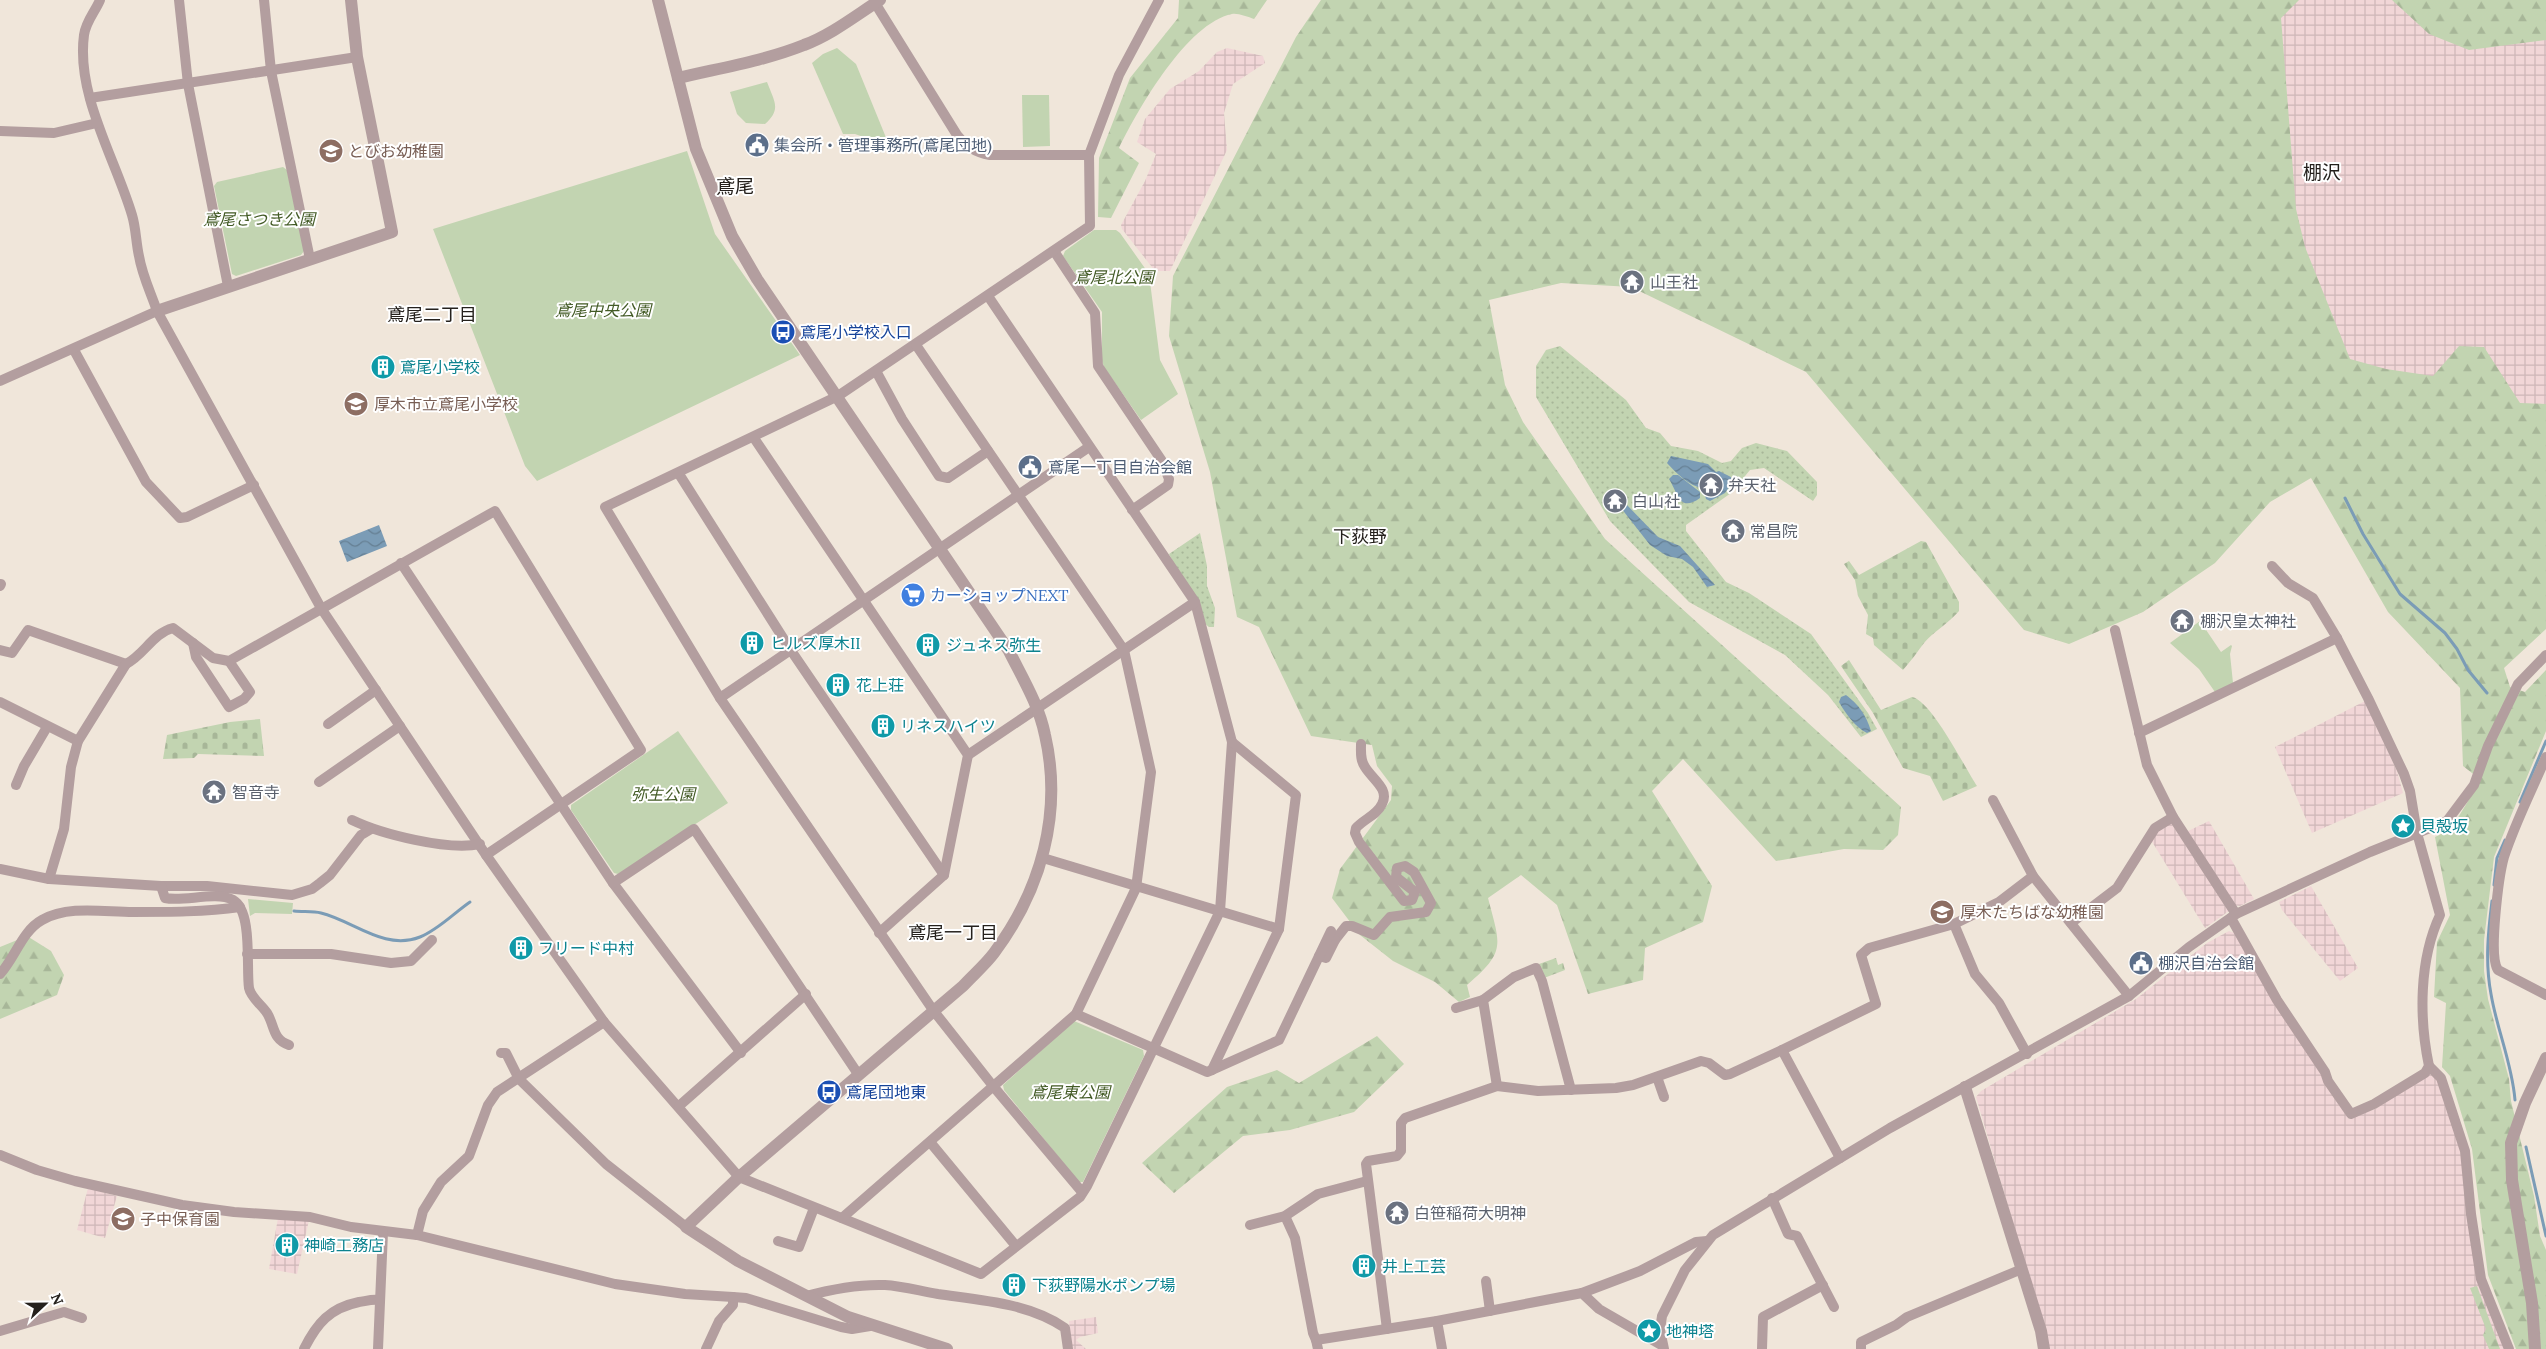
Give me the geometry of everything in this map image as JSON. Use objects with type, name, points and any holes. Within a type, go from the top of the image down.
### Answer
[{"type":"street","points":[[100,0],[88,22],[84,35],[84,62],[90,98],[97,123],[133,218],[139,257],[157,311],[322,608],[486,855],[604,1022],[739,1177],[981,1274],[1080,1197],[1220,911],[1232,742],[1194,602],[988,296]]},
{"type":"street","points":[[179,0],[188,84],[228,286]]},
{"type":"street","points":[[264,0],[271,71],[310,259]]},
{"type":"street","points":[[0,381],[74,350],[157,311],[392,232],[357,57],[351,0]]},
{"type":"street","points":[[658,0],[696,149],[732,236],[757,279],[1009,651],[1037,708],[1045,735],[1050,769],[1049,833],[1042,858],[1032,889],[1016,921],[993,955],[963,986],[932,1010],[739,1177],[686,1227]]},
{"type":"street","points":[[1082,1192],[992,1086],[932,1010],[720,698],[605,507],[679,474],[838,396],[1090,226],[1089,155],[1119,75],[1159,0]]},
{"type":"street","points":[[678,78],[780,54],[806,45],[841,26],[877,2],[957,136],[966,146],[990,155],[1089,155]]},
{"type":"street","points":[[90,98],[357,57]]},
{"type":"street","points":[[0,131],[54,133],[97,123]]},
{"type":"street","points":[[1054,250],[1095,313],[1098,366],[1162,461],[1169,479],[1168,485],[1132,510]]},
{"type":"street","points":[[842,1218],[1076,1014],[1136,888],[1151,772],[1124,650],[916,344]]},
{"type":"street","points":[[74,350],[146,482],[180,518],[187,517],[254,485]]},
{"type":"street","points":[[876,371],[902,419],[939,476],[948,478],[988,451]]},
{"type":"street","points":[[754,438],[968,755]]},
{"type":"street","points":[[720,698],[1089,447]]},
{"type":"street","points":[[679,474],[790,649],[944,875]]},
{"type":"street","points":[[49,879],[64,829],[71,767],[78,740],[126,664],[134,660],[163,630],[173,628],[214,658],[229,661],[495,511],[641,750],[486,855]]},
{"type":"street","points":[[401,563],[613,883],[741,1052]]},
{"type":"street","points":[[2115,630],[2147,766],[2173,817],[2233,916],[2278,1000],[2325,1072],[2328,1081],[2351,1114],[2374,1104],[2425,1073],[2429,1066],[2422,1000],[2430,936],[2440,915],[2417,833],[2410,791],[2404,774],[2337,638],[2313,598],[2288,584],[2272,566]]},
{"type":"street","points":[[879,933],[944,875],[968,755],[1194,602]]},
{"type":"street","points":[[0,650],[12,653],[28,630],[126,664]]},
{"type":"street","points":[[2139,733],[2337,638]]},
{"type":"street","points":[[193,643],[196,657],[229,707],[244,699],[250,692],[229,661]]},
{"type":"street","points":[[1663,1348],[1660,1330],[1662,1316],[1685,1270],[1707,1241],[1772,1198],[1840,1158],[2128,996],[2189,946],[2233,916],[2447,821],[2474,785],[2488,746],[2518,684],[2546,655]]},
{"type":"street","points":[[328,724],[376,690]]},
{"type":"street","points":[[0,702],[47,727],[78,740]]},
{"type":"street","points":[[319,782],[400,726]]},
{"type":"street","points":[[16,785],[24,766],[47,727]]},
{"type":"street","points":[[1212,1070],[1278,929],[1296,795],[1232,742]]},
{"type":"street","points":[[1076,1014],[1207,1072],[1279,1040],[1319,956],[1331,936],[1346,926],[1352,926],[1374,935],[1390,917],[1426,912],[1431,903],[1414,872],[1405,866],[1397,868],[1396,877],[1415,892],[1412,900],[1404,901],[1356,837],[1356,828],[1382,805],[1384,794],[1382,788],[1364,767],[1360,753],[1361,744]]},
{"type":"street","points":[[2546,757],[2504,858],[2493,940],[2494,965],[2498,970],[2546,995]]},
{"type":"street","points":[[1993,800],[2032,876],[2128,996]]},
{"type":"street","points":[[2071,923],[2117,888],[2154,828],[2173,817]]},
{"type":"street","points":[[352,820],[371,829],[444,846],[470,847],[480,844]]},
{"type":"street","points":[[0,869],[49,879],[161,886],[207,886],[282,895],[303,892],[330,875],[361,835],[371,829]]},
{"type":"street","points":[[613,883],[694,829],[858,1074]]},
{"type":"street","points":[[1042,858],[1136,888],[1278,929]]},
{"type":"street","points":[[1387,1329],[1366,1164],[1368,1160],[1397,1156],[1401,1151],[1400,1123],[1405,1118],[1497,1086],[1538,1091],[1616,1088],[1657,1077],[1701,1061],[1709,1063],[1725,1075],[1730,1074],[1876,1004],[1861,955],[1869,948],[1954,924],[1999,902],[2032,876]]},
{"type":"street","points":[[161,886],[162,895],[165,898],[218,898],[233,900],[240,907],[246,922],[249,990],[267,1013],[275,1036],[280,1042],[289,1045]]},
{"type":"street","points":[[0,974],[30,930],[41,920],[57,914],[71,911],[206,910],[240,907]]},
{"type":"street","points":[[1954,924],[1975,974],[1999,1003],[2026,1054]]},
{"type":"street","points":[[247,954],[331,954],[391,963],[411,961],[432,940]]},
{"type":"street","points":[[1456,1008],[1483,1000],[1514,977],[1536,968],[1542,982],[1572,1090]]},
{"type":"street","points":[[679,1106],[806,994]]},
{"type":"street","points":[[1483,1000],[1497,1086]]},
{"type":"street","points":[[417,1235],[424,1211],[441,1182],[469,1156],[488,1105],[497,1092],[604,1022]]},
{"type":"street","points":[[1782,1050],[1840,1158]]},
{"type":"street","points":[[502,1053],[506,1053],[519,1079],[606,1164],[686,1227],[738,1261],[870,1326],[947,1349]]},
{"type":"street","points":[[2536,1349],[2532,1303],[2512,1180],[2512,1143],[2525,1103],[2546,1058]]},
{"type":"street","points":[[2429,1066],[2441,1078],[2465,1151],[2471,1214],[2481,1278],[2509,1349]]},
{"type":"street","points":[[1657,1077],[1664,1097]]},
{"type":"street","points":[[1965,1087],[2041,1331],[2044,1349]]},
{"type":"street","points":[[930,1142],[1016,1246]]},
{"type":"street","points":[[0,1155],[37,1170],[75,1181],[182,1205],[234,1212],[310,1217],[383,1232],[417,1235],[615,1284],[685,1294],[746,1298],[841,1327],[852,1329],[870,1326]]},
{"type":"street","points":[[1250,1225],[1284,1216],[1318,1194],[1367,1181]]},
{"type":"street","points":[[1772,1198],[1788,1234],[1797,1236],[1834,1307]]},
{"type":"street","points":[[778,1241],[799,1247],[814,1208]]},
{"type":"street","points":[[1284,1216],[1295,1238],[1317,1345],[1387,1329],[1582,1293],[1640,1271],[1696,1242],[1707,1241]]},
{"type":"street","points":[[378,1349],[383,1232]]},
{"type":"street","points":[[1861,1349],[1861,1342],[1896,1325],[1907,1317],[2022,1269]]},
{"type":"street","points":[[1486,1281],[1490,1311]]},
{"type":"street","points":[[806,1296],[842,1287],[886,1285],[1002,1304],[1035,1313],[1065,1328],[1068,1349]]},
{"type":"street","points":[[1762,1349],[1763,1316],[1823,1285]]},
{"type":"street","points":[[1582,1293],[1599,1308],[1663,1348]]},
{"type":"street","points":[[706,1349],[719,1321],[733,1306],[733,1297]]},
{"type":"street","points":[[304,1349],[318,1325],[331,1312],[347,1305],[379,1300]]},
{"type":"street","points":[[0,1331],[64,1312],[82,1318]]},
{"type":"street","points":[[1438,1321],[1442,1349]]},
{"type":"shaded area","points":[[2210,0],[2526,0],[2546,8],[2546,499],[2311,371]]},
{"type":"shaded area","points":[[1227,48],[1263,56],[1265,63],[1233,84],[1224,113],[1227,150],[1170,271],[1155,271],[1122,229],[1121,225],[1145,181],[1156,154],[1137,142],[1145,119],[1170,89],[1199,71],[1217,52]]},
{"type":"shaded area","points":[[2365,701],[2397,771],[2403,793],[2312,833],[2275,747]]},
{"type":"shaded area","points":[[2209,821],[2254,899],[2240,906],[2233,905],[2186,832]]},
{"type":"shaded area","points":[[2171,823],[2229,911],[2205,928],[2151,840],[2158,830]]},
{"type":"shaded area","points":[[2311,886],[2358,968],[2340,981],[2282,910],[2279,902]]},
{"type":"shaded area","points":[[2229,931],[2234,933],[2321,1071],[2328,1089],[2349,1119],[2375,1109],[2430,1074],[2440,1082],[2460,1150],[2479,1278],[2506,1349],[2048,1349],[2046,1335],[1976,1097],[1981,1091],[2136,999],[2207,943]]},
{"type":"shaded area","points":[[88,1188],[117,1196],[105,1238],[77,1230]]},
{"type":"shaded area","name":"神崎工務店","points":[[278,1218],[309,1220],[297,1274],[269,1269]]},
{"type":"shaded area","points":[[1096,1317],[1098,1333],[1080,1337],[1076,1340],[1086,1349],[1071,1349],[1069,1321]]},
{"type":"green space","points":[[1179,0],[1267,0],[1254,19],[1232,14],[1215,21],[1198,33],[1181,50],[1151,91],[1119,148],[1139,163],[1111,218],[1098,217],[1099,158],[1130,78],[1178,18]]},
{"type":"green space","points":[[1321,0],[2299,0],[2281,18],[2296,209],[2305,247],[2350,359],[2386,369],[2433,376],[2459,346],[2484,347],[2520,403],[2546,404],[2546,629],[2504,668],[2510,687],[2525,692],[2546,670],[2546,731],[2494,857],[2484,940],[2484,971],[2488,999],[2509,1079],[2511,1101],[2534,1196],[2540,1236],[2546,1250],[2546,1349],[2516,1349],[2488,1275],[2472,1149],[2450,1076],[2442,1067],[2446,1003],[2434,997],[2437,942],[2450,915],[2435,837],[2451,829],[2481,780],[2463,766],[2460,688],[2388,612],[2311,478],[2270,502],[2215,563],[2143,612],[2069,644],[2024,630],[1806,372],[1631,287],[1561,283],[1489,300],[1505,385],[1523,422],[1605,539],[1901,807],[1898,835],[1883,850],[1844,849],[1776,861],[1683,759],[1652,791],[1712,886],[1703,922],[1645,948],[1643,980],[1588,994],[1557,905],[1521,875],[1488,898],[1497,937],[1497,946],[1489,964],[1467,985],[1470,997],[1459,1002],[1435,982],[1393,961],[1360,935],[1332,898],[1340,869],[1391,800],[1392,786],[1377,766],[1372,745],[1311,736],[1259,627],[1237,617],[1210,472],[1169,336],[1173,276],[1296,37]]},
{"type":"green space","points":[[2392,0],[2546,0],[2546,40],[2469,50],[2429,34]]},
{"type":"green space","points":[[837,48],[856,64],[887,140],[883,144],[855,134],[843,134],[812,63],[823,54]]},
{"type":"green space","points":[[767,82],[775,105],[773,114],[765,124],[746,123],[737,114],[730,92]]},
{"type":"green space","points":[[1022,95],[1049,95],[1050,146],[1023,147]]},
{"type":"green space","name":"鳶尾中央公園","points":[[687,151],[715,234],[800,355],[537,481],[525,466],[433,229]]},
{"type":"green space","name":"鳶尾さつき公園","points":[[283,167],[287,170],[304,251],[301,255],[236,276],[232,274],[214,186],[217,182]]},
{"type":"green space","name":"鳶尾北公園","points":[[1094,230],[1116,230],[1120,233],[1149,274],[1160,360],[1178,394],[1141,420],[1104,367],[1102,361],[1102,312],[1063,256],[1065,251]]},
{"type":"green space","points":[[1560,346],[1626,400],[1646,428],[1660,433],[1671,446],[1698,451],[1722,463],[1731,461],[1742,448],[1756,443],[1787,451],[1817,482],[1817,495],[1813,501],[1764,468],[1750,470],[1731,493],[1686,525],[1686,531],[1726,582],[1749,593],[1811,634],[1868,713],[1877,729],[1861,737],[1828,695],[1785,655],[1689,602],[1610,521],[1536,397],[1536,366],[1546,350]]},
{"type":"green space","points":[[1200,533],[1207,566],[1207,586],[1215,608],[1214,627],[1209,627],[1204,623],[1169,554]]},
{"type":"green space","points":[[1921,541],[1926,542],[1959,602],[1959,611],[1928,639],[1903,670],[1874,645],[1873,638],[1866,634],[1868,615],[1858,596],[1855,580],[1844,564],[1849,561],[1859,575]]},
{"type":"green space","points":[[2200,621],[2221,652],[2232,646],[2230,654],[2233,683],[2215,692],[2199,669],[2170,643]]},
{"type":"green space","points":[[1849,660],[1881,710],[1912,697],[1920,701],[1938,722],[1977,786],[1943,801],[1930,776],[1903,768],[1873,713],[1841,666]]},
{"type":"green space","points":[[260,719],[264,756],[198,754],[194,758],[163,759],[167,735],[230,722]]},
{"type":"green space","name":"弥生公園","points":[[678,731],[728,803],[618,874],[614,873],[571,810],[571,805]]},
{"type":"green space","points":[[248,899],[293,903],[292,914],[255,913],[250,916]]},
{"type":"green space","points":[[27,936],[51,951],[64,975],[57,995],[0,1019],[0,947]]},
{"type":"green space","points":[[1556,958],[1558,965],[1563,963],[1565,970],[1544,978],[1539,964]]},
{"type":"green space","name":"鳶尾東公園","points":[[1074,1021],[1143,1050],[1144,1056],[1083,1182],[1079,1182],[1004,1090],[1003,1085]]},
{"type":"green space","points":[[1377,1036],[1404,1064],[1354,1112],[1290,1130],[1243,1136],[1174,1193],[1142,1163],[1227,1087],[1277,1070],[1299,1083]]},
{"type":"green space","points":[[2477,1286],[2500,1349],[2489,1349],[2483,1335],[2486,1329],[2470,1288]]},
{"type":"water","points":[[1671,456],[1708,464],[1716,472],[1719,471],[1731,477],[1732,483],[1725,493],[1710,501],[1706,499],[1703,488],[1688,482],[1678,475],[1667,463]]},
{"type":"water","points":[[1673,475],[1678,475],[1700,492],[1700,498],[1693,502],[1683,502],[1669,479]]},
{"type":"water","points":[[1625,503],[1658,537],[1680,546],[1715,585],[1707,587],[1693,567],[1682,559],[1667,556],[1650,545],[1621,508]]},
{"type":"water","points":[[379,525],[387,546],[347,562],[339,541]]},
{"type":"water","points":[[1846,695],[1861,711],[1871,731],[1867,733],[1863,731],[1844,711],[1839,702],[1841,697]]},
{"type":"waterway","points":[[2345,498],[2363,534],[2400,594],[2445,633],[2457,649],[2468,670],[2487,693]]},
{"type":"waterway","points":[[2520,802],[2546,741]]},
{"type":"waterway","points":[[2494,885],[2497,858],[2505,840]]},
{"type":"waterway","points":[[2492,901],[2488,948],[2489,982],[2511,1073],[2515,1100]]},
{"type":"waterway","points":[[294,911],[321,913],[382,938],[407,940],[420,937],[433,930],[470,902]]},
{"type":"waterway","points":[[2526,1147],[2546,1236]]},
{"type":"place","name":"集会所・管理事務所(鳶尾団地)","points":[[757,145]]},
{"type":"place","name":"とびお幼稚園","points":[[331,151]]},
{"type":"place","name":"山王社","points":[[1632,282]]},
{"type":"place","name":"鳶尾小学校入口","points":[[783,332]]},
{"type":"place","name":"鳶尾小学校","points":[[383,367]]},
{"type":"place","name":"厚木市立鳶尾小学校","points":[[356,404]]},
{"type":"place","name":"鳶尾一丁目自治会館","points":[[1030,467]]},
{"type":"place","name":"弁天社","points":[[1711,485]]},
{"type":"place","name":"白山社","points":[[1615,501]]},
{"type":"place","name":"常昌院","points":[[1733,531]]},
{"type":"place","name":"カーショップNEXT","points":[[913,595]]},
{"type":"place","name":"棚沢皇太神社","points":[[2182,621]]},
{"type":"place","name":"ヒルズ厚木II","points":[[752,643]]},
{"type":"place","name":"ジュネス弥生","points":[[928,645]]},
{"type":"place","name":"花上荘","points":[[838,685]]},
{"type":"place","name":"リネスハイツ","points":[[883,726]]},
{"type":"place","name":"智音寺","points":[[214,792]]},
{"type":"place","name":"貝殻坂","points":[[2403,826]]},
{"type":"place","name":"厚木たちばな幼稚園","points":[[1942,912]]},
{"type":"place","name":"フリード中村","points":[[521,948]]},
{"type":"place","name":"棚沢自治会館","points":[[2141,963]]},
{"type":"place","name":"鳶尾団地東","points":[[829,1092]]},
{"type":"place","name":"白笹稲荷大明神","points":[[1397,1213]]},
{"type":"place","name":"子中保育園","points":[[123,1219]]},
{"type":"place","name":"神崎工務店","points":[[287,1245]]},
{"type":"place","name":"井上工芸","points":[[1364,1266]]},
{"type":"place","name":"下荻野陽水ポンプ場","points":[[1014,1285]]},
{"type":"place","name":"地神塔","points":[[1649,1331]]},
{"type":"district","name":"棚沢","points":[[2322,172]]},
{"type":"district","name":"鳶尾","points":[[735,186]]},
{"type":"district","name":"鳶尾二丁目","points":[[432,314]]},
{"type":"district","name":"下荻野","points":[[1360,536]]},
{"type":"district","name":"鳶尾一丁目","points":[[953,932]]}]
